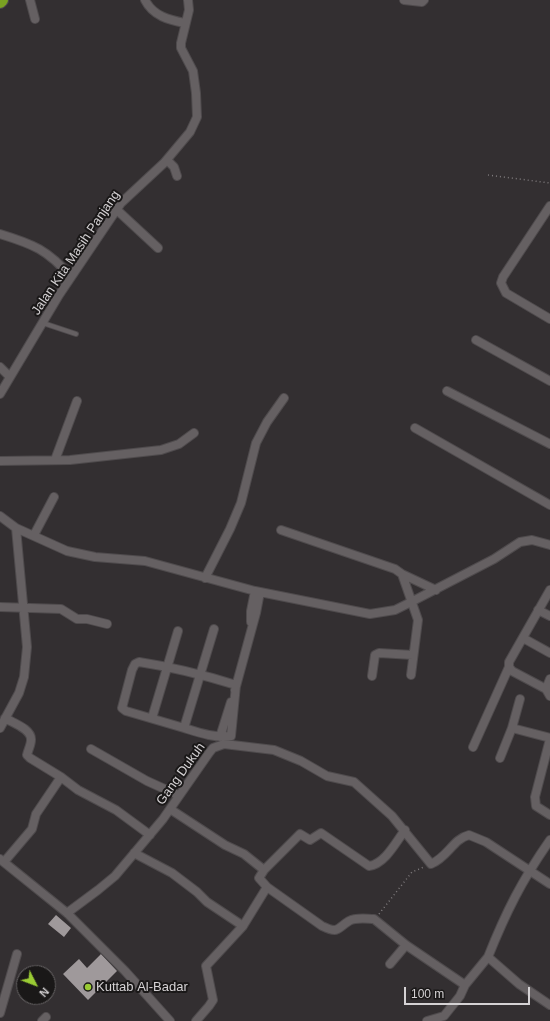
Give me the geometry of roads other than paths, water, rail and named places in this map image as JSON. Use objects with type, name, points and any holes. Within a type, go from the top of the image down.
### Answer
[{"type":"street","points":[[30,0],[35,19]]},
{"type":"street","points":[[145,0],[154,12],[171,21],[185,23]]},
{"type":"street","name":"Jalan Kita Masih Panjang","points":[[0,394],[71,276],[117,210],[133,190],[167,160],[190,132],[197,112],[193,71],[181,48],[185,23],[189,10],[188,0]]},
{"type":"street","points":[[404,0],[422,2],[424,0]]},
{"type":"street","points":[[167,160],[174,167],[177,176]]},
{"type":"street","points":[[550,206],[503,277],[501,283],[506,293],[550,319]]},
{"type":"street","points":[[117,210],[158,248]]},
{"type":"street","points":[[0,234],[25,242],[47,252],[57,260],[71,276]]},
{"type":"street","points":[[476,340],[550,381]]},
{"type":"street","points":[[0,367],[10,377]]},
{"type":"street","points":[[447,391],[550,444]]},
{"type":"street","points":[[205,578],[241,503],[256,443],[267,422],[284,398]]},
{"type":"street","points":[[55,460],[78,401]]},
{"type":"street","points":[[415,428],[550,505]]},
{"type":"street","points":[[0,461],[55,460],[120,456],[161,450],[179,444],[194,433]]},
{"type":"street","points":[[34,535],[54,497]]},
{"type":"street","points":[[0,516],[16,528],[67,551],[95,556],[145,561],[258,591],[370,614],[395,610],[499,556],[520,542],[532,540],[550,545]]},
{"type":"street","points":[[0,728],[19,693],[24,677],[27,646],[16,528]]},
{"type":"street","points":[[281,530],[395,569],[402,574],[436,590]]},
{"type":"street","points":[[402,574],[418,620],[411,675]]},
{"type":"street","points":[[473,747],[509,667],[509,662],[550,590]]},
{"type":"street","points":[[236,686],[201,674],[168,666],[139,662],[135,664],[132,670],[122,708],[126,711],[184,728],[220,737],[231,736],[236,686],[252,626],[258,591]]},
{"type":"street","points":[[0,607],[23,609],[61,609],[77,619],[88,619],[107,624]]},
{"type":"street","points":[[538,610],[550,616]]},
{"type":"street","points":[[184,728],[214,629]]},
{"type":"street","points":[[152,718],[178,631]]},
{"type":"street","points":[[523,638],[550,653]]},
{"type":"street","points":[[372,676],[375,654],[413,655]]},
{"type":"street","points":[[509,667],[512,671],[548,692],[550,679]]},
{"type":"street","points":[[500,758],[512,728],[520,699]]},
{"type":"street","points":[[6,718],[30,735],[32,741],[27,754],[28,757],[61,777],[78,790],[116,810],[150,835]]},
{"type":"street","points":[[512,728],[550,739],[535,797],[536,806],[550,815]]},
{"type":"street","name":"Gang Dukuh","points":[[67,913],[105,885],[150,835],[213,748],[230,743],[282,752],[327,776],[354,782],[387,811],[405,830],[417,848],[431,864],[445,856],[459,838],[468,835],[486,842],[528,871]]},
{"type":"street","points":[[91,749],[147,781],[178,795]]},
{"type":"street","points":[[61,777],[36,814],[32,829],[2,861],[67,913],[125,971],[170,1021]]},
{"type":"street","points":[[170,809],[224,845],[244,854],[264,870]]},
{"type":"street","points":[[405,830],[383,858],[376,864],[367,866],[320,833],[310,840],[300,834],[264,870],[259,880],[322,926],[330,930],[340,929],[354,919],[374,919],[406,945],[465,985]]},
{"type":"street","points":[[427,1021],[444,1016],[457,1000],[465,985],[488,957],[514,896],[528,871],[550,840]]},
{"type":"street","points":[[134,853],[172,873],[197,892],[207,902],[242,926]]},
{"type":"street","points":[[528,871],[550,884]]},
{"type":"street","points":[[196,1021],[210,1006],[213,1000],[206,966],[242,926],[267,887]]},
{"type":"street","points":[[390,964],[406,945]]},
{"type":"street","points":[[0,1013],[17,954]]},
{"type":"street","points":[[488,957],[519,984],[550,1004]]},
{"type":"lane","points":[[43,323],[76,334]]},
{"type":"place","name":"Kuttab Al-Badar","points":[[88,987]]}]
